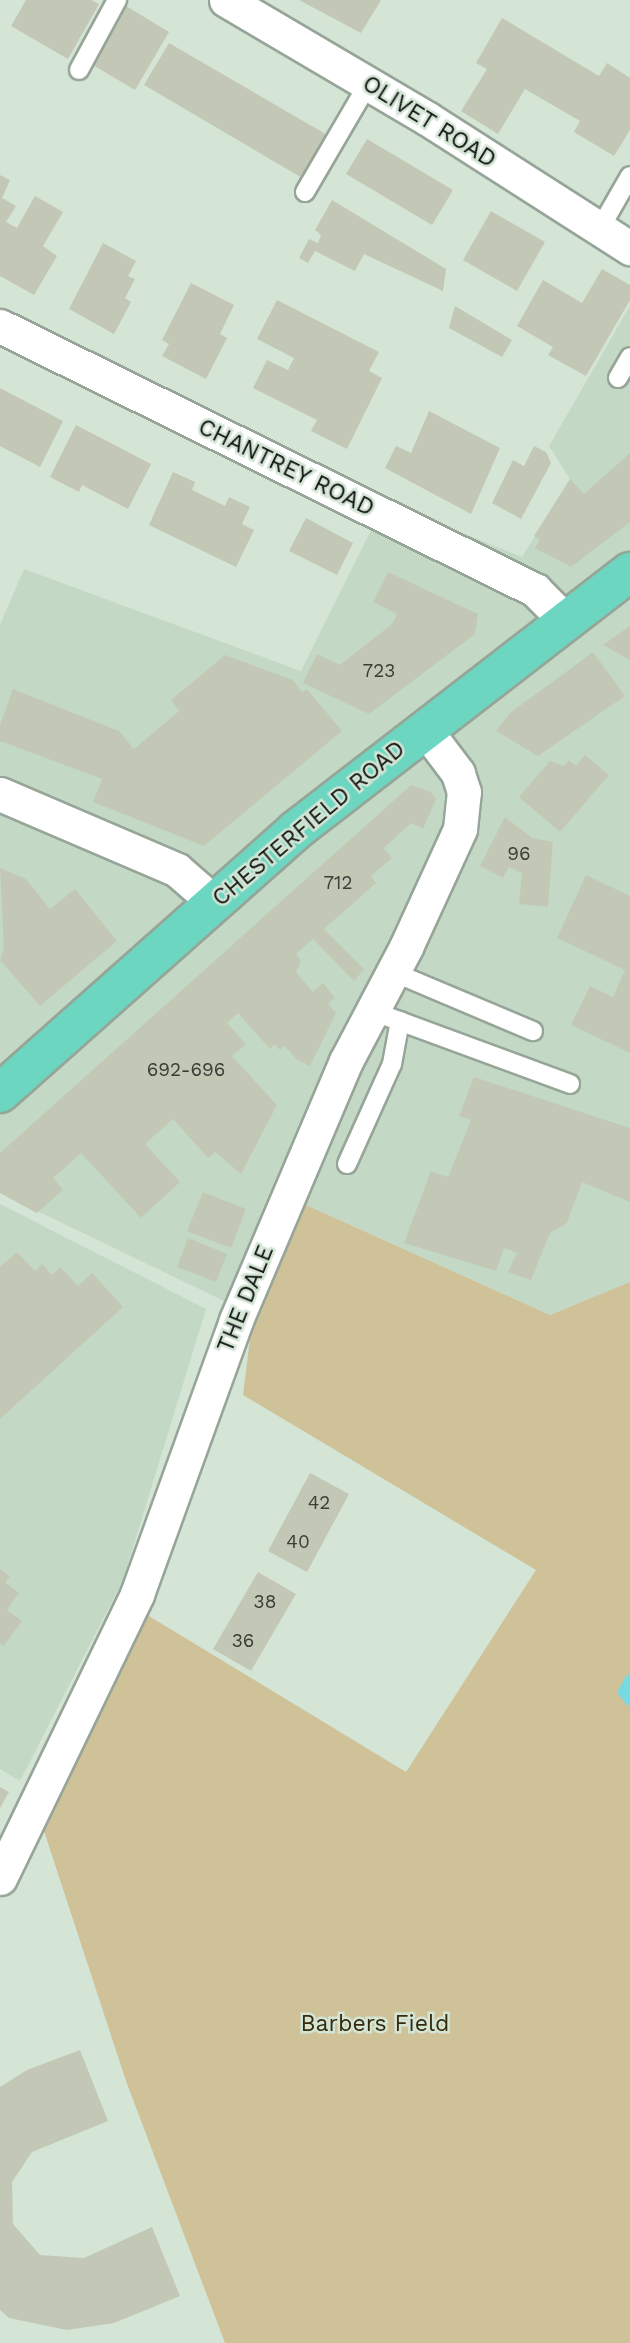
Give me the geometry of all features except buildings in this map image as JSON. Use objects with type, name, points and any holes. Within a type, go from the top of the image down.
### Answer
[{"type":"highway","name":"CHESTERFIELD ROAD","points":[[0,1093],[277,845],[424,728],[630,572]]},
{"type":"street","name":"OLIVET ROAD","points":[[226,0],[368,84],[630,248]]},
{"type":"street","name":"CHANTREY ROAD","points":[[0,326],[535,590],[565,620]]},
{"type":"street","name":"THE DALE","points":[[0,1878],[137,1594],[236,1320],[346,1061],[386,1016],[393,972],[464,812],[458,773],[424,728]]},
{"type":"street","points":[[0,794],[177,870],[215,903]]},
{"type":"lane","points":[[79,70],[117,0]]},
{"type":"lane","points":[[305,192],[368,84]]},
{"type":"lane","points":[[598,230],[630,176]]},
{"type":"lane","points":[[618,377],[630,357]]},
{"type":"lane","points":[[393,972],[533,1031]]},
{"type":"lane","points":[[347,1164],[392,1064],[386,1016],[570,1084]]},
{"type":"shaded area","points":[[630,306],[630,1282],[550,1315],[306,1205],[253,1315],[0,1193],[0,625],[24,569],[301,671],[385,502],[522,557],[570,479],[549,446]]},
{"type":"shaded area","points":[[0,1204],[206,1309],[123,1580],[20,1781],[0,1769]]},
{"type":"green space","name":"Barbers Field","points":[[306,1205],[550,1315],[630,1282],[630,2343],[225,2343],[126,2081],[43,1828],[144,1613],[406,1772],[536,1570],[243,1395],[253,1315]]},
{"type":"waterway","points":[[630,1679],[623,1692],[630,1701]]}]
